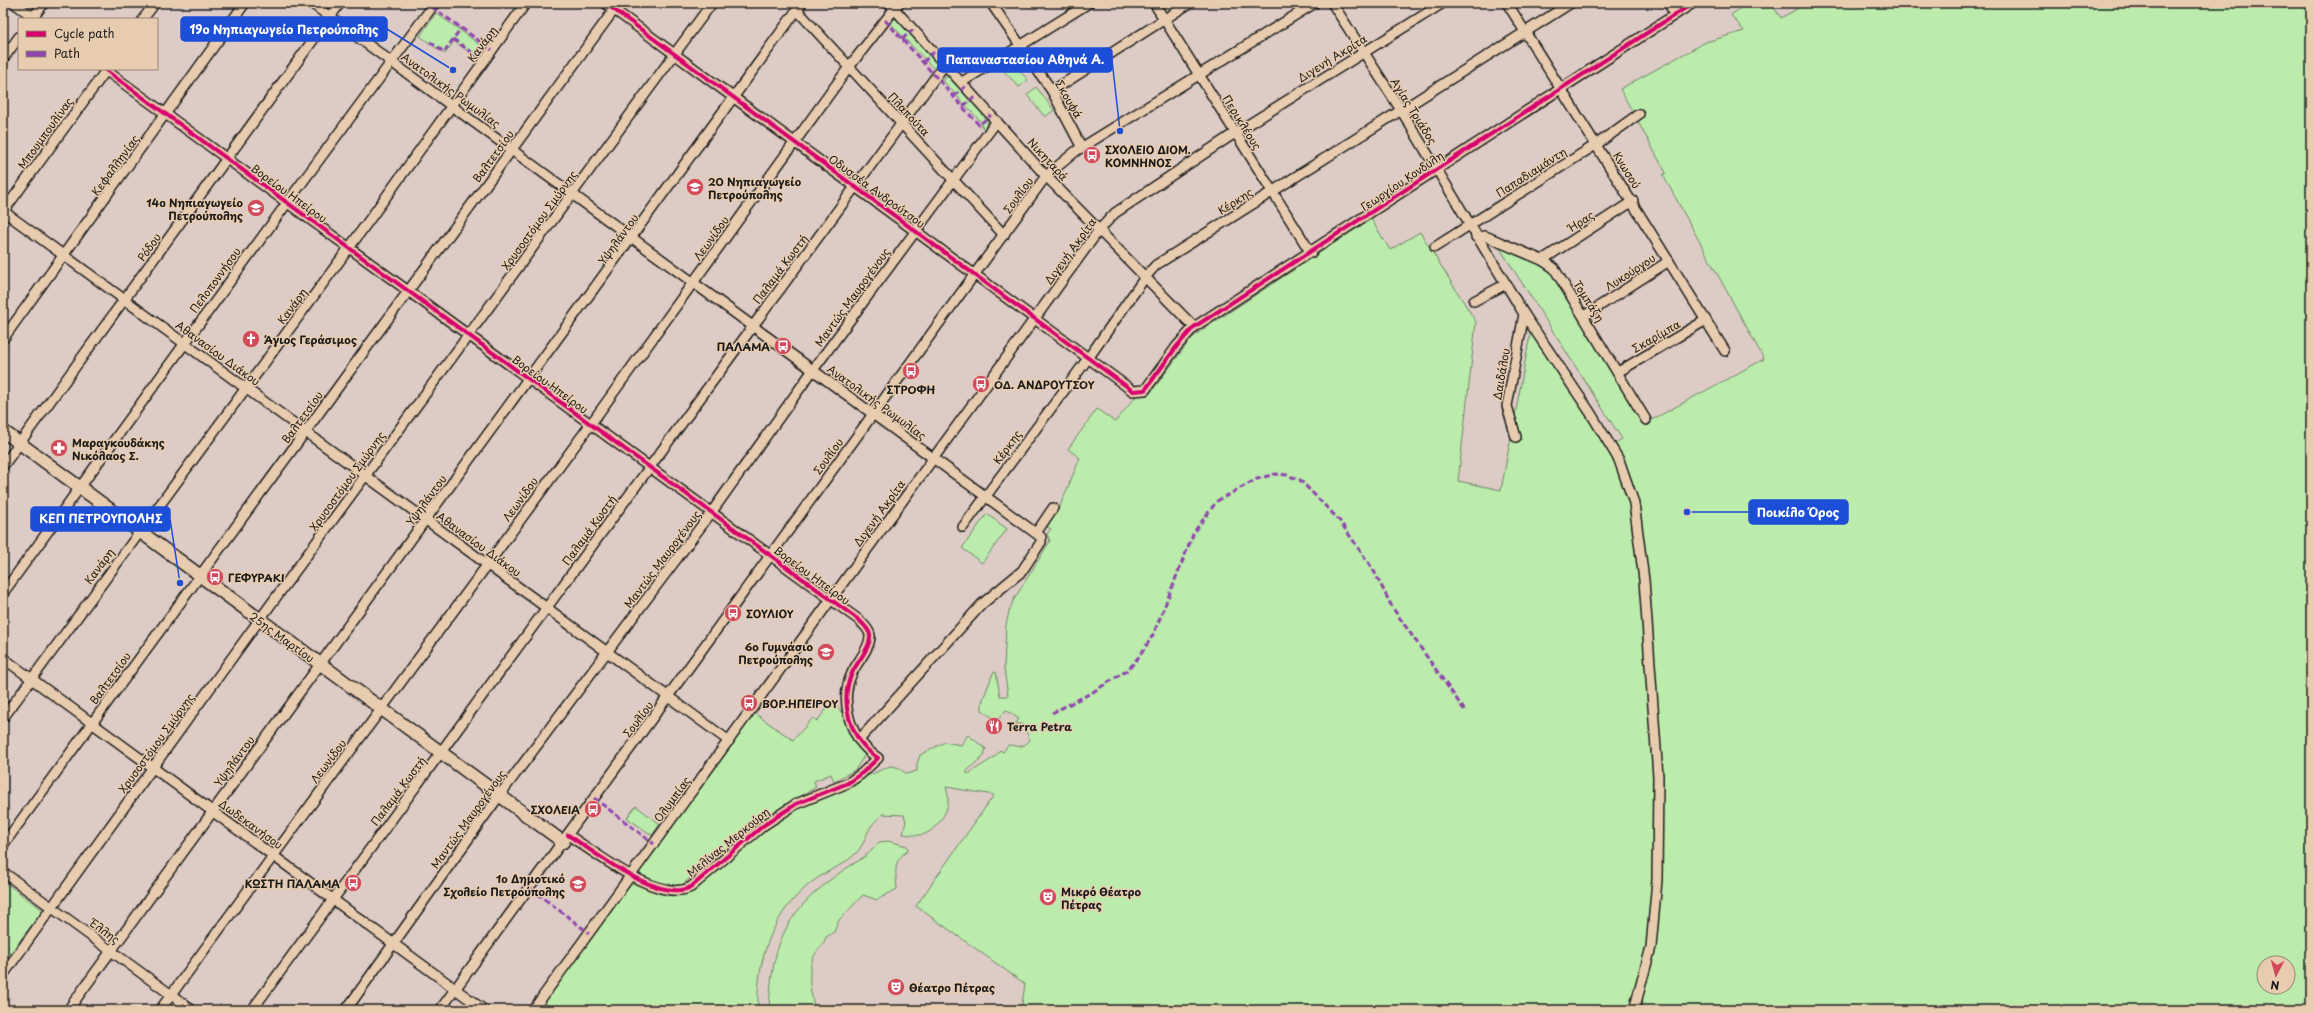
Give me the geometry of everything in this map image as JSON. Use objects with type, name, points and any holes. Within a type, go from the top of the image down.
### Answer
[{"type":"main road","name":"25ης Μαρτίου","points":[[3,431],[441,754],[499,796],[565,838]]},
{"type":"street","points":[[14,3],[34,18],[44,3]]},
{"type":"street","points":[[144,18],[155,3]]},
{"type":"street","name":"Κεφαλληνίας","points":[[3,339],[245,3]]},
{"type":"street","name":"Ανατολικής Ρωμυλίας","points":[[311,3],[1038,535]]},
{"type":"street","name":"Ρόδου","points":[[3,466],[340,3]]},
{"type":"street","name":"Πελοποννήσου","points":[[3,593],[287,202],[435,3]]},
{"type":"street","name":"Κανάρη","points":[[3,718],[349,248],[526,3]]},
{"type":"street","name":"Οδυσσέα Ανδρούτσου","points":[[604,3],[617,7],[674,55],[1089,357],[1133,391],[1140,392]]},
{"type":"street","name":"Χρυσοστόμου Σμύρνης","points":[[3,975],[152,767],[712,3]]},
{"type":"street","name":"Σκουφά","points":[[991,3],[1022,45],[1052,92],[1082,148]]},
{"type":"street","points":[[962,82],[1022,45],[1078,6],[1090,3]]},
{"type":"street","name":"Περικλέους","points":[[1154,3],[1311,253]]},
{"type":"street","points":[[1052,92],[1190,3]]},
{"type":"street","name":"Σουλίου","points":[[440,1010],[669,698],[770,556],[1046,176],[1082,148],[1199,75],[1300,7],[1315,3]]},
{"type":"street","name":"Αγίας Τριάδος","points":[[1332,3],[1401,110],[1469,226],[1524,314],[1590,412],[1619,460],[1634,503],[1644,580],[1658,785],[1657,880],[1651,946],[1634,1010]]},
{"type":"street","name":"Διγενή Ακρίτα","points":[[830,600],[1036,319],[1098,230],[1116,213],[1235,133],[1443,3]]},
{"type":"street","name":"Κνωσού","points":[[1507,3],[1597,144],[1725,351]]},
{"type":"street","name":"Κέρκης","points":[[962,527],[1089,357],[1146,276],[1156,265],[1571,3]]},
{"type":"street","points":[[1668,3],[1675,14]]},
{"type":"street","name":"Γεωργίου Κονδύλη","points":[[1140,392],[1145,390],[1177,346],[1194,327],[1311,253],[1436,169],[1693,3]]},
{"type":"street","name":"Νικηταρά","points":[[894,5],[1046,176],[1098,230],[1146,276],[1194,327]]},
{"type":"street","name":"Λεωνίδου","points":[[160,1010],[590,425],[894,5]]},
{"type":"street","name":"Βαλτετσίου","points":[[3,845],[617,7]]},
{"type":"street","name":"Πλαπούτα","points":[[800,7],[849,67],[1004,235]]},
{"type":"street","name":"Υψηλάντου","points":[[68,1010],[319,665],[633,238],[800,7]]},
{"type":"street","points":[[3,59],[18,38]]},
{"type":"street","name":"Παλαμά Κωστή","points":[[252,1010],[332,898],[441,754],[946,64]]},
{"type":"street","name":"Μπουμπουλίνας","points":[[3,211],[104,70]]},
{"type":"street","name":"Βορείου Ηπείρου","points":[[106,70],[590,425],[859,620],[867,628],[870,636],[868,643],[851,675],[847,695],[850,721],[859,740],[878,758]]},
{"type":"street","name":"Παπαδιαμάντη","points":[[1434,247],[1597,144],[1639,114]]},
{"type":"street","name":"Μαντώς Μαυρογένους","points":[[346,1010],[499,796],[608,653],[711,513],[813,370],[997,121]]},
{"type":"street","name":"Ήρας","points":[[1542,260],[1632,201]]},
{"type":"street","name":"Αθανασίου Διάκου","points":[[3,211],[729,742]]},
{"type":"street","name":"Τομπάζη","points":[[1476,237],[1485,236],[1542,260],[1554,268],[1646,420]]},
{"type":"street","name":"Λυκούργου","points":[[1584,316],[1670,261]]},
{"type":"street","points":[[1474,301],[1506,284]]},
{"type":"street","name":"Δαιδάλου","points":[[1516,437],[1507,406],[1524,314]]},
{"type":"street","name":"Σκαρίμπα","points":[[1618,372],[1706,320]]},
{"type":"street","points":[[859,740],[982,604],[1022,571],[1041,542],[1038,535],[1053,508]]},
{"type":"street","name":"Ολυμπίας","points":[[533,1010],[729,742],[830,600]]},
{"type":"street","name":"Δωδεκανήσου","points":[[3,658],[484,1010]]},
{"type":"street","name":"Μελίνας Μερκούρη","points":[[565,838],[631,876],[670,891],[687,890],[714,869],[749,836],[789,808],[848,783],[861,774],[878,758]]},
{"type":"street","name":"Έλλης","points":[[3,872],[192,1010]]},
{"type":"green space","points":[[1748,3],[1771,3],[1781,18],[1807,3],[2311,3],[2311,1010],[1021,1010],[1025,984],[916,906],[994,795],[946,787],[948,800],[946,811],[933,829],[920,835],[903,834],[906,821],[904,815],[882,814],[872,825],[861,846],[853,856],[816,879],[801,891],[789,905],[778,920],[764,954],[760,972],[758,1010],[538,1010],[754,713],[793,740],[813,718],[817,721],[833,701],[845,717],[866,753],[855,770],[834,781],[831,774],[814,781],[816,787],[765,818],[683,884],[678,894],[694,890],[752,840],[802,805],[890,766],[897,767],[907,774],[917,771],[917,764],[920,755],[945,742],[961,745],[968,735],[986,749],[985,754],[966,772],[968,774],[993,758],[1000,750],[1003,752],[1008,745],[1025,745],[1030,740],[1023,724],[1015,724],[1019,719],[1006,710],[997,721],[982,710],[982,702],[993,673],[996,672],[1000,696],[1008,696],[1004,668],[1006,625],[1009,612],[1013,601],[1050,541],[1047,534],[1051,529],[1047,527],[1060,506],[1080,458],[1068,449],[1097,409],[1115,422],[1138,394],[1148,396],[1191,339],[1202,330],[1371,219],[1390,250],[1420,232],[1476,322],[1458,481],[1501,490],[1531,330],[1607,448],[1622,439],[1499,247],[1551,270],[1644,424],[1764,359],[1663,175],[1666,173],[1620,89],[1706,42],[1744,31],[1731,15]]},
{"type":"green space","points":[[436,13],[485,48],[478,58],[454,41],[445,54],[420,36]]},
{"type":"green space","points":[[895,18],[938,63],[933,68],[891,24]]},
{"type":"green space","points":[[1012,63],[1028,80],[1019,87],[1004,71]]},
{"type":"green space","points":[[945,77],[949,77],[989,120],[984,130],[981,125],[982,123],[944,82]]},
{"type":"green space","points":[[1036,87],[1054,110],[1045,117],[1027,95]]},
{"type":"green space","points":[[987,514],[1007,529],[982,563],[962,548]]},
{"type":"green space","points":[[636,806],[660,824],[652,835],[627,818]]},
{"type":"green space","points":[[888,841],[907,846],[908,851],[899,858],[897,863],[897,889],[877,900],[863,895],[839,920],[834,932],[826,937],[813,958],[810,970],[811,991],[816,1010],[769,1010],[773,968],[777,951],[783,934],[791,920],[802,905],[816,891],[864,857],[875,848],[879,842]]},
{"type":"green space","points":[[3,881],[43,910],[3,963]]},
{"type":"marked path","points":[[432,7],[492,50]]},
{"type":"marked path","points":[[885,20],[979,125],[991,115]]},
{"type":"marked path","points":[[430,42],[444,52],[461,28]]},
{"type":"marked path","points":[[902,39],[913,30]]},
{"type":"marked path","points":[[453,39],[478,57]]},
{"type":"marked path","points":[[923,62],[934,52]]},
{"type":"marked path","points":[[954,96],[966,86]]},
{"type":"marked path","points":[[963,106],[975,97]]},
{"type":"marked path","points":[[1052,713],[1093,692],[1129,669],[1141,654],[1154,633],[1194,532],[1217,501],[1257,479],[1275,474],[1287,475],[1300,480],[1339,520],[1374,571],[1392,607],[1465,711]]},
{"type":"marked path","points":[[594,798],[654,844]]},
{"type":"marked path","points":[[530,888],[589,933]]},
{"type":"cycle path","points":[[605,3],[1133,391],[1145,390],[1177,346],[1194,327],[1693,3]]},
{"type":"cycle path","points":[[105,70],[859,620],[866,627],[870,635],[870,640],[864,654],[853,671],[847,695],[849,719],[854,730],[860,741],[878,758],[861,774],[848,783],[796,804],[764,825],[691,887],[678,890],[662,888],[628,874],[568,835]]},
{"type":"place","name":"19ο Νηπιαγωγείο Πετρούπολης","points":[[453,70]]},
{"type":"place","name":"Παπαναστασίου Αθηνά Α.","points":[[1120,131]]},
{"type":"place","name":"ΣΧΟΛΕΙΟ ΔΙΟΜ. ΚΟΜΝΗΝΟΣ","points":[[1092,155]]},
{"type":"place","name":"20 Νηπιαγωγείο Πετρούπολης","points":[[695,187]]},
{"type":"place","name":"14ο Νηπιαγωγείο Πετρούπολης","points":[[256,208]]},
{"type":"place","name":"Άγιος Γεράσιμος","points":[[251,339]]},
{"type":"place","name":"ΠΑΛΑΜΑ","points":[[783,346]]},
{"type":"place","name":"ΣΤΡΟΦΗ","points":[[911,371]]},
{"type":"place","name":"ΟΔ. ΑΝΔΡΟΥΤΣΟΥ","points":[[981,384]]},
{"type":"place","name":"Μαραγκουδάκης Νικόλαος Σ.","points":[[59,448]]},
{"type":"place","name":"Ποικίλο Όρος","points":[[1687,512]]},
{"type":"place","name":"ΓΕΦΥΡΑΚΙ","points":[[215,577]]},
{"type":"place","name":"ΚΕΠ ΠΕΤΡΟΥΠΟΛΗΣ","points":[[180,583]]},
{"type":"place","name":"ΣΟΥΛΙΟΥ","points":[[733,613]]},
{"type":"place","name":"6ο Γυμνάσιο Πετρούπολης","points":[[826,652]]},
{"type":"place","name":"ΒΟΡ.ΗΠΕΙΡΟΥ","points":[[749,703]]},
{"type":"place","name":"Terra Petra","points":[[994,726]]},
{"type":"place","name":"ΣΧΟΛΕΙΑ","points":[[593,809]]},
{"type":"place","name":"ΚΩΣΤΗ ΠΑΛΑΜΑ","points":[[353,883]]},
{"type":"place","name":"1ο Δημοτικό Σχολείο Πετρούπολης","points":[[578,884]]},
{"type":"place","name":"Μικρό Θέατρο Πέτρας","points":[[1048,897]]},
{"type":"place","name":"Θέατρο Πέτρας","points":[[896,987]]}]
